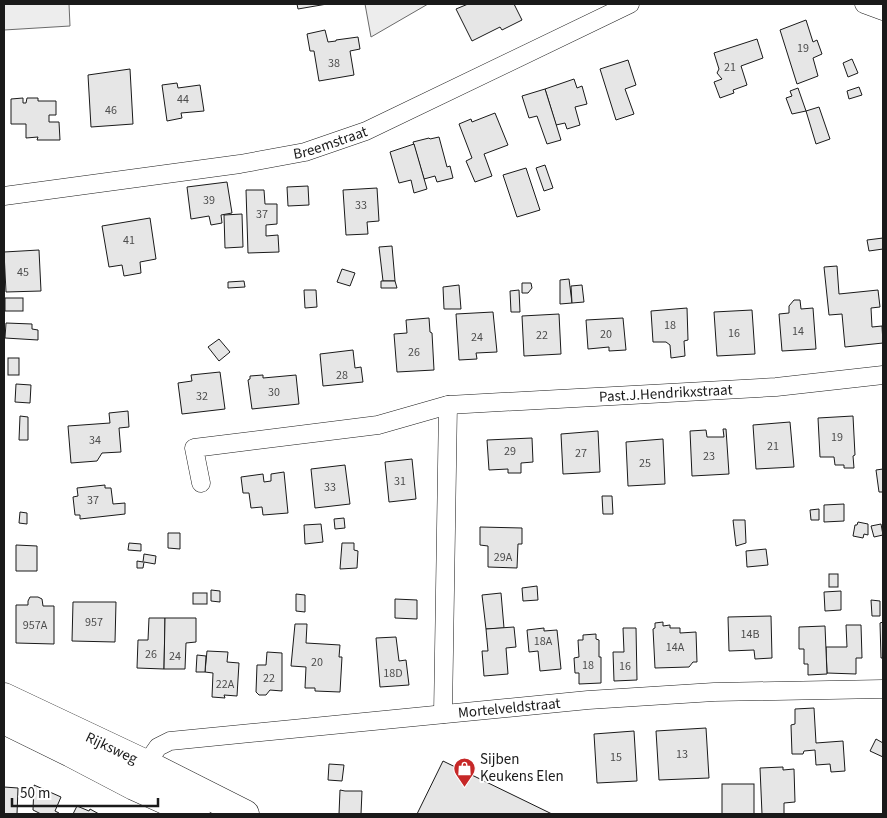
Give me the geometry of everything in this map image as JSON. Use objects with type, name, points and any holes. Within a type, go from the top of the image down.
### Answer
[{"type":"main road","name":"Rijksweg","points":[[4,697],[146,764],[245,814]]},
{"type":"main road","name":"Rijksweg","points":[[4,720],[134,786],[196,814]]},
{"type":"street","name":"Breemstraat","points":[[4,196],[240,164],[305,152],[366,131],[630,4]]},
{"type":"street","points":[[864,4],[883,11]]},
{"type":"street","name":"Past.J.Hendrikxstraat","points":[[201,483],[194,448],[378,425],[448,405],[776,388],[883,375]]},
{"type":"street","points":[[443,714],[448,405]]},
{"type":"street","name":"Mortelveldstraat","points":[[146,764],[158,747],[170,742],[443,714],[660,695],[883,689]]},
{"type":"shaded area","points":[[4,4],[69,4],[70,26],[4,30]]},
{"type":"shaded area","points":[[365,4],[428,4],[371,37]]},
{"type":"building","points":[[297,4],[327,4],[298,9]]},
{"type":"building","points":[[468,4],[514,4],[522,20],[502,30],[500,27],[472,41],[456,9]]},
{"type":"building","points":[[806,20],[813,42],[817,40],[822,54],[813,58],[818,76],[797,84],[780,30]]},
{"type":"building","points":[[325,30],[328,42],[358,37],[360,49],[350,51],[354,75],[319,81],[314,51],[310,51],[307,34]]},
{"type":"building","points":[[757,39],[763,58],[741,66],[747,85],[733,90],[734,93],[720,98],[714,82],[722,79],[717,73],[719,69],[714,53]]},
{"type":"building","points":[[852,59],[858,73],[848,77],[843,63]]},
{"type":"building","points":[[628,60],[636,85],[625,89],[634,114],[616,120],[600,69]]},
{"type":"building","points":[[130,69],[133,124],[91,127],[88,75]]},
{"type":"building","points":[[574,79],[577,88],[582,86],[587,104],[575,107],[580,125],[567,129],[565,123],[556,125],[545,89]]},
{"type":"building","points":[[177,83],[178,88],[200,85],[204,111],[181,113],[182,118],[167,121],[162,85]]},
{"type":"building","points":[[859,87],[862,95],[849,99],[847,91]]},
{"type":"building","points":[[798,88],[806,111],[792,114],[786,98],[792,96],[790,91]]},
{"type":"building","points":[[545,89],[561,140],[547,144],[537,116],[529,118],[522,96]]},
{"type":"building","points":[[23,98],[23,103],[26,103],[27,98],[38,98],[38,101],[56,101],[56,115],[49,115],[49,122],[59,122],[60,140],[37,140],[38,137],[26,138],[26,124],[11,124],[11,99]]},
{"type":"building","points":[[819,107],[830,139],[816,144],[806,111]]},
{"type":"building","points":[[495,113],[508,145],[484,154],[492,176],[475,182],[466,161],[472,158],[459,124],[471,119],[472,122]]},
{"type":"building","points":[[439,137],[447,167],[450,166],[453,178],[437,182],[435,176],[424,179],[413,142]]},
{"type":"building","points":[[414,144],[427,189],[414,193],[411,180],[399,183],[390,152]]},
{"type":"building","points":[[545,165],[553,188],[544,191],[536,168]]},
{"type":"building","points":[[526,168],[540,210],[517,217],[503,175]]},
{"type":"building","points":[[227,182],[232,213],[221,215],[222,223],[211,225],[209,216],[191,219],[187,187]]},
{"type":"building","points":[[308,186],[309,205],[288,206],[287,187]]},
{"type":"building","points":[[377,188],[379,221],[367,222],[368,234],[346,235],[343,190]]},
{"type":"building","points":[[246,190],[264,190],[265,204],[277,204],[277,224],[266,225],[266,236],[278,235],[279,252],[248,253]]},
{"type":"building","points":[[242,214],[243,247],[225,248],[224,215]]},
{"type":"building","points":[[150,218],[156,259],[140,262],[141,273],[124,276],[122,265],[109,267],[102,226]]},
{"type":"building","points":[[883,238],[883,249],[869,251],[867,240]]},
{"type":"building","points":[[392,246],[395,281],[383,281],[379,247]]},
{"type":"building","points":[[39,250],[41,291],[6,292],[4,252]]},
{"type":"building","points":[[837,266],[839,294],[878,290],[880,307],[871,308],[872,327],[882,326],[883,343],[845,347],[842,314],[829,315],[824,267]]},
{"type":"building","points":[[342,269],[355,273],[350,286],[337,282]]},
{"type":"building","points":[[569,279],[572,303],[560,304],[560,280]]},
{"type":"building","points":[[244,281],[245,287],[228,288],[228,282]]},
{"type":"building","points":[[381,281],[395,281],[397,288],[381,288]]},
{"type":"building","points":[[522,283],[531,283],[532,288],[528,293],[522,293]]},
{"type":"building","points":[[459,285],[461,309],[444,309],[443,287]]},
{"type":"building","points":[[582,285],[584,302],[572,303],[571,286]]},
{"type":"building","points":[[304,290],[316,290],[317,307],[305,308]]},
{"type":"building","points":[[519,290],[520,312],[511,312],[510,291]]},
{"type":"building","points":[[5,298],[23,298],[23,311],[5,311]]},
{"type":"building","points":[[794,300],[800,300],[801,309],[813,308],[816,349],[782,351],[779,314],[789,313],[789,306]]},
{"type":"building","points":[[687,308],[688,340],[684,341],[685,356],[671,358],[670,345],[666,342],[653,342],[651,311]]},
{"type":"building","points":[[752,310],[755,354],[717,356],[714,312]]},
{"type":"building","points":[[493,312],[497,352],[476,353],[477,359],[459,360],[456,314]]},
{"type":"building","points":[[559,314],[561,354],[524,356],[522,316]]},
{"type":"building","points":[[429,318],[430,332],[432,333],[434,370],[397,372],[394,334],[407,333],[406,320]]},
{"type":"building","points":[[623,318],[626,350],[609,351],[609,347],[588,349],[586,320]]},
{"type":"building","points":[[6,323],[32,324],[32,329],[38,330],[38,340],[5,338]]},
{"type":"building","points":[[219,339],[230,352],[219,361],[208,347]]},
{"type":"building","points":[[353,350],[355,368],[361,367],[363,382],[323,386],[320,354]]},
{"type":"building","points":[[8,358],[19,358],[19,375],[8,375]]},
{"type":"building","points":[[220,372],[225,409],[182,414],[178,383],[192,381],[191,375]]},
{"type":"building","points":[[263,375],[263,378],[296,375],[299,404],[252,409],[248,380],[250,376]]},
{"type":"building","points":[[16,384],[31,385],[30,403],[15,402]]},
{"type":"building","points":[[128,411],[129,427],[119,428],[121,452],[102,453],[97,461],[71,463],[68,426],[110,423],[109,413]]},
{"type":"building","points":[[20,416],[28,417],[28,440],[19,440]]},
{"type":"building","points":[[853,416],[854,468],[844,468],[844,465],[835,465],[834,457],[820,457],[818,418]]},
{"type":"building","points":[[790,422],[794,467],[756,469],[753,425]]},
{"type":"building","points":[[723,429],[726,429],[729,474],[692,476],[690,431],[706,430],[707,437],[724,437]]},
{"type":"building","points":[[598,431],[600,472],[563,474],[561,434]]},
{"type":"building","points":[[532,438],[533,462],[521,463],[521,473],[508,473],[508,469],[489,470],[487,440]]},
{"type":"building","points":[[663,439],[665,484],[628,486],[626,442]]},
{"type":"building","points":[[412,459],[416,499],[389,502],[385,462]]},
{"type":"building","points":[[345,465],[350,504],[315,508],[311,469]]},
{"type":"building","points":[[883,469],[883,492],[879,492],[876,470]]},
{"type":"building","points":[[284,472],[288,513],[263,515],[262,507],[251,508],[249,493],[243,493],[241,477],[263,474],[264,482],[271,481],[271,474]]},
{"type":"building","points":[[105,485],[105,488],[111,488],[113,504],[125,503],[125,514],[80,519],[80,515],[75,515],[73,497],[78,496],[77,488]]},
{"type":"building","points":[[602,496],[612,496],[613,514],[603,514]]},
{"type":"building","points":[[844,504],[844,521],[824,522],[824,505]]},
{"type":"building","points":[[819,509],[819,520],[811,520],[810,510]]},
{"type":"building","points":[[20,512],[27,513],[27,524],[19,523]]},
{"type":"building","points":[[344,518],[345,528],[335,529],[334,519]]},
{"type":"building","points":[[733,520],[745,520],[746,543],[736,546]]},
{"type":"building","points":[[858,522],[868,524],[868,535],[864,534],[863,538],[853,536],[855,525]]},
{"type":"building","points":[[321,524],[323,542],[305,544],[304,525]]},
{"type":"building","points":[[881,524],[883,535],[874,537],[871,526]]},
{"type":"building","points":[[480,527],[522,528],[522,544],[518,544],[517,568],[488,567],[488,546],[480,545]]},
{"type":"building","points":[[168,533],[180,533],[180,549],[168,548]]},
{"type":"building","points":[[129,543],[141,544],[141,551],[128,550]]},
{"type":"building","points":[[342,543],[354,543],[354,550],[358,551],[357,568],[340,569]]},
{"type":"building","points":[[16,545],[37,546],[37,571],[16,571]]},
{"type":"building","points":[[766,549],[768,565],[747,567],[746,551]]},
{"type":"building","points":[[144,554],[156,556],[155,564],[144,562],[143,568],[137,568],[137,561],[143,562]]},
{"type":"building","points":[[829,574],[838,574],[838,587],[829,587]]},
{"type":"building","points":[[537,586],[538,600],[523,601],[522,588]]},
{"type":"building","points":[[211,590],[220,591],[220,602],[211,601]]},
{"type":"building","points":[[841,591],[841,610],[825,611],[824,592]]},
{"type":"building","points":[[193,593],[207,593],[207,604],[193,604]]},
{"type":"building","points":[[501,593],[504,628],[486,629],[482,595]]},
{"type":"building","points":[[296,594],[305,595],[305,612],[296,611]]},
{"type":"building","points":[[30,597],[42,599],[43,606],[54,606],[54,644],[16,643],[16,605],[28,605]]},
{"type":"building","points":[[395,599],[417,600],[417,619],[395,618]]},
{"type":"building","points":[[871,600],[880,601],[880,616],[872,616]]},
{"type":"building","points":[[73,602],[116,602],[115,642],[72,641]]},
{"type":"building","points":[[771,616],[772,658],[755,659],[754,650],[729,651],[728,617]]},
{"type":"building","points":[[149,618],[165,618],[164,669],[137,668],[138,640],[148,640]]},
{"type":"building","points":[[165,618],[196,618],[196,642],[186,643],[185,669],[164,669]]},
{"type":"building","points":[[663,622],[663,626],[670,625],[670,628],[680,628],[680,633],[696,632],[697,662],[693,662],[689,667],[655,668],[653,629],[655,628],[655,623]]},
{"type":"building","points":[[883,622],[883,658],[881,658],[880,623]]},
{"type":"building","points":[[295,624],[307,624],[306,643],[340,645],[339,657],[342,657],[340,692],[315,691],[315,688],[305,688],[306,667],[291,666]]},
{"type":"building","points":[[846,625],[861,625],[862,658],[856,658],[856,674],[827,673],[826,647],[847,647]]},
{"type":"building","points":[[825,626],[827,674],[808,675],[808,664],[804,664],[804,649],[799,649],[799,627]]},
{"type":"building","points":[[514,627],[516,647],[506,648],[508,674],[484,676],[482,651],[488,651],[486,629]]},
{"type":"building","points":[[544,628],[544,631],[557,630],[561,669],[540,671],[538,651],[529,652],[527,630]]},
{"type":"building","points":[[623,628],[636,628],[637,680],[614,681],[613,652],[624,652]]},
{"type":"building","points":[[596,634],[596,639],[599,640],[599,657],[601,657],[601,683],[579,684],[579,673],[575,673],[574,658],[579,657],[578,640],[583,640],[583,635]]},
{"type":"building","points":[[396,637],[399,661],[406,660],[409,685],[380,687],[376,638]]},
{"type":"building","points":[[207,651],[228,652],[227,662],[239,663],[237,696],[224,695],[225,698],[212,697],[213,673],[205,672]]},
{"type":"building","points":[[267,652],[282,653],[282,691],[270,690],[266,695],[259,695],[256,692],[257,665],[266,665]]},
{"type":"building","points":[[197,655],[206,656],[205,672],[196,672]]},
{"type":"building","points":[[814,708],[816,743],[843,741],[845,771],[831,772],[830,764],[816,765],[815,750],[804,751],[803,754],[792,754],[791,725],[795,724],[795,709]]},
{"type":"building","points":[[706,728],[709,778],[659,780],[656,731]]},
{"type":"building","points":[[634,731],[637,781],[597,783],[594,734]]},
{"type":"building","points":[[876,739],[883,743],[883,757],[870,751]]},
{"type":"building","name":"Sijben Keukens Elen","points":[[443,761],[552,814],[417,814]]},
{"type":"building","points":[[329,764],[344,765],[342,781],[328,780]]},
{"type":"building","points":[[783,767],[783,770],[794,769],[795,802],[784,803],[784,814],[762,814],[760,768]]},
{"type":"building","points":[[722,784],[754,784],[754,814],[722,814]]},
{"type":"building","points":[[34,785],[61,797],[55,811],[58,814],[41,814],[33,810]]},
{"type":"building","points":[[4,787],[18,788],[17,814],[4,814]]},
{"type":"building","points":[[340,790],[362,791],[361,814],[339,814]]},
{"type":"building","points":[[77,806],[89,811],[90,809],[99,814],[73,814]]},
{"type":"place","name":"Sijben Keukens Elen","points":[[464,787]]}]
